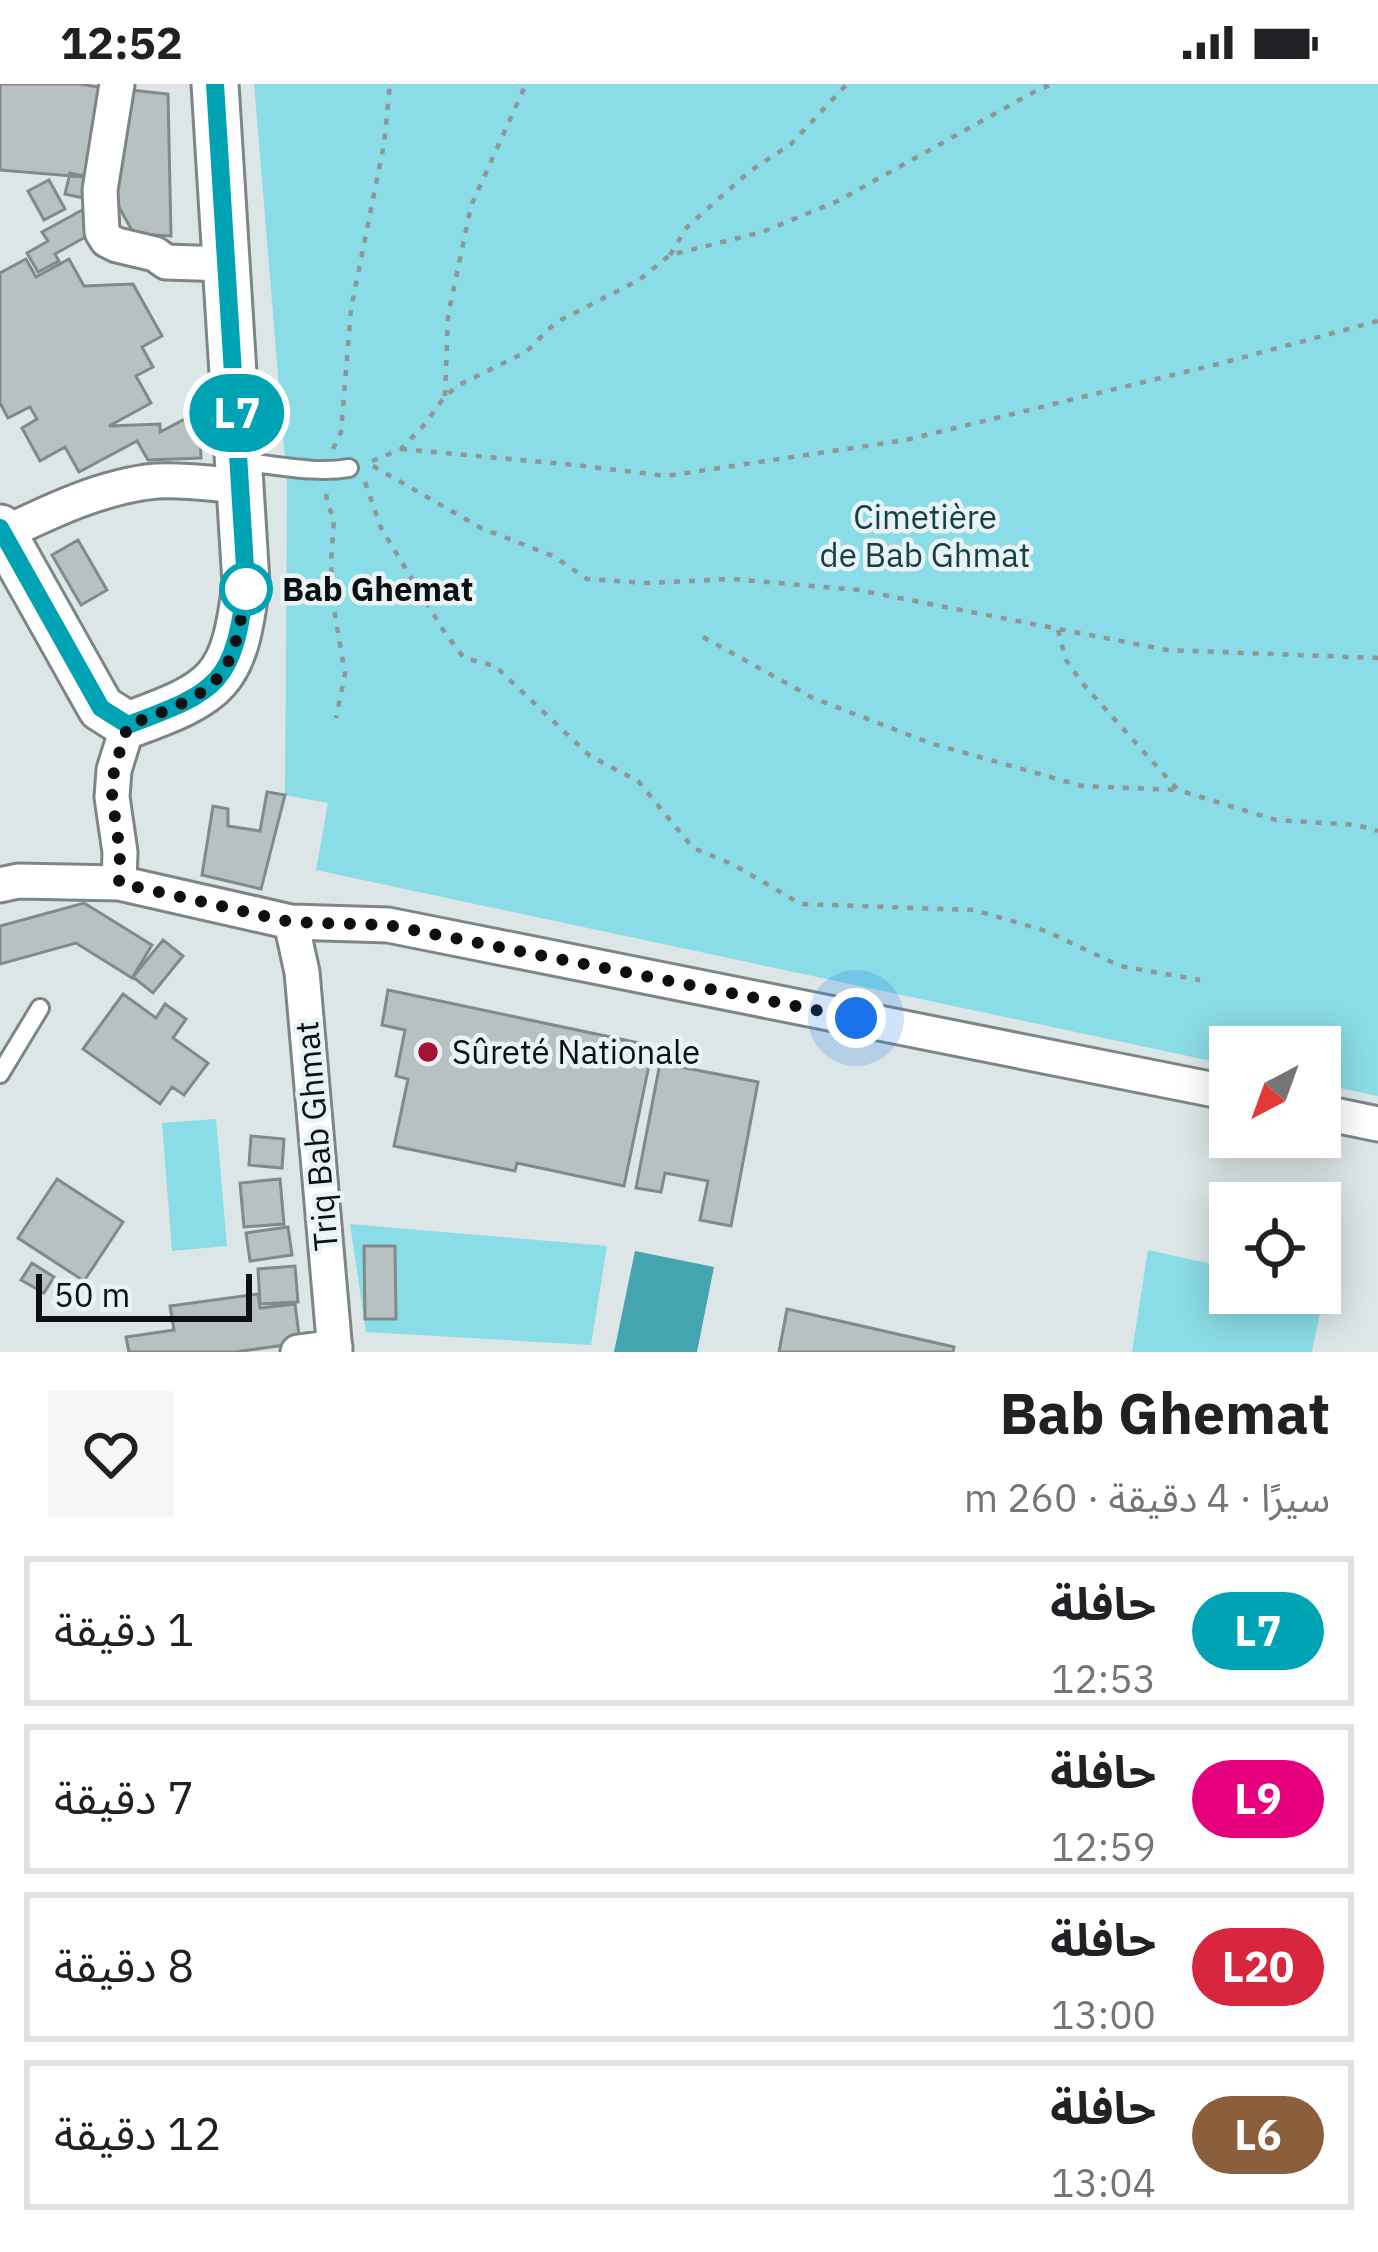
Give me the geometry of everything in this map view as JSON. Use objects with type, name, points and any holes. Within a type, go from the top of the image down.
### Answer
[{"type":"street","points":[[117,84],[100,190],[102,232],[117,245],[155,254],[166,262],[226,264]]},
{"type":"street","points":[[128,725],[182,706],[207,690],[227,667],[241,629],[246,583],[241,474],[215,84]]},
{"type":"street","points":[[128,725],[101,708],[8,553],[55,510],[131,485],[241,474]]},
{"type":"street","points":[[120,868],[134,832],[129,800],[114,770],[128,725]]},
{"type":"street","points":[[0,885],[120,868],[291,922],[388,925],[1209,1089]]},
{"type":"street","name":"Triq Bab Ghmat","points":[[291,922],[302,972],[335,1349]]},
{"type":"street","points":[[1341,1116],[1378,1124]]},
{"type":"street","points":[[298,1352],[335,1349]]},
{"type":"lane","points":[[241,474],[349,468]]},
{"type":"lane","points":[[0,1074],[40,1008]]},
{"type":"path","points":[[336,718],[345,674],[333,603],[334,518],[323,472],[341,432],[352,309],[385,144],[389,84]]},
{"type":"path","points":[[445,396],[448,316],[471,206],[526,84]]},
{"type":"path","points":[[847,84],[791,144],[750,171],[687,227],[670,255],[639,280],[555,323],[526,352],[459,385],[401,449],[368,463],[481,529],[553,556],[587,579],[647,583],[732,579],[858,590],[1167,650],[1378,658]]},
{"type":"path","points":[[670,255],[762,232],[838,201],[1055,84]]},
{"type":"path","points":[[401,449],[666,476],[906,440],[1378,321]]},
{"type":"path","points":[[349,468],[358,466],[381,528],[464,658],[495,666],[590,756],[638,781],[693,848],[734,865],[802,904],[974,910],[1046,931],[1120,966],[1200,980]]},
{"type":"path","points":[[1058,630],[1066,660],[1083,684],[1178,790]]},
{"type":"path","points":[[703,637],[813,698],[930,743],[1082,786],[1178,790],[1276,820],[1357,825],[1378,831]]},
{"type":"green space","name":"Cimetière de Bab Ghmat","points":[[254,84],[1378,84],[1378,1096],[1341,1088],[1341,1026],[1209,1026],[1209,1061],[316,870],[328,803],[285,795],[287,483]]},
{"type":"green space","points":[[216,1119],[227,1246],[172,1251],[162,1123]]},
{"type":"green space","points":[[350,1224],[607,1246],[591,1345],[366,1332]]},
{"type":"green space","points":[[1148,1250],[1209,1263],[1209,1314],[1320,1314],[1312,1352],[1132,1352]]},
{"type":"shaded area","points":[[635,1251],[714,1267],[697,1352],[614,1352]]},
{"type":"building","points":[[0,84],[80,84],[110,89],[96,178],[0,170]]},
{"type":"building","points":[[121,89],[168,94],[171,236],[134,234],[110,191]]},
{"type":"building","points":[[70,173],[93,178],[88,199],[65,194]]},
{"type":"building","points":[[49,180],[65,209],[44,220],[28,191]]},
{"type":"building","points":[[86,208],[98,230],[55,254],[59,261],[38,272],[27,253],[48,241],[42,232]]},
{"type":"building","points":[[26,259],[36,277],[69,259],[84,286],[133,284],[162,336],[142,347],[153,367],[136,376],[151,403],[109,426],[160,424],[160,432],[183,420],[199,419],[201,458],[148,460],[137,441],[79,472],[65,447],[40,461],[22,428],[37,419],[30,407],[8,418],[0,403],[0,273]]},
{"type":"building","points":[[78,540],[107,590],[81,605],[52,555]]},
{"type":"building","points":[[267,792],[285,795],[261,889],[202,875],[213,806],[228,809],[228,826],[260,831]]},
{"type":"building","points":[[84,903],[152,945],[132,978],[76,943],[0,964],[0,926]]},
{"type":"building","points":[[163,940],[183,956],[153,993],[133,977]]},
{"type":"building","points":[[388,990],[653,1046],[624,1186],[517,1163],[515,1171],[394,1146],[408,1079],[396,1076],[405,1030],[382,1025]]},
{"type":"building","points":[[123,994],[156,1018],[165,1004],[186,1019],[173,1038],[208,1063],[184,1095],[172,1087],[160,1104],[83,1049]]},
{"type":"building","points":[[660,1063],[758,1082],[731,1226],[700,1220],[708,1181],[665,1173],[661,1192],[636,1188]]},
{"type":"building","points":[[251,1136],[284,1139],[282,1168],[249,1165]]},
{"type":"building","points":[[57,1179],[123,1222],[84,1281],[18,1238]]},
{"type":"building","points":[[280,1179],[284,1224],[244,1227],[240,1183]]},
{"type":"building","points":[[288,1227],[292,1255],[250,1261],[246,1233]]},
{"type":"building","points":[[364,1246],[395,1246],[396,1319],[365,1319]]},
{"type":"building","points":[[32,1263],[54,1277],[44,1293],[21,1280]]},
{"type":"building","points":[[295,1266],[298,1302],[260,1304],[258,1269]]},
{"type":"building","points":[[258,1294],[260,1308],[295,1304],[300,1343],[235,1352],[129,1352],[126,1337],[174,1330],[170,1306]]},
{"type":"building","points":[[787,1309],[954,1347],[953,1352],[779,1352]]},
{"type":"bus line","name":"L7","points":[[0,528],[101,708],[128,725],[182,706],[207,690],[227,667],[241,629],[246,583],[215,84]]},
{"type":"place","name":"Bab Ghemat","points":[[246,589]]},
{"type":"place","name":"Sûreté Nationale","points":[[428,1052]]},
{"type":"route","points":[[246,589],[246,583],[241,629],[227,667],[207,690],[182,706],[128,725],[114,770],[112,797],[119,883],[291,922],[388,925],[856,1018]]}]
